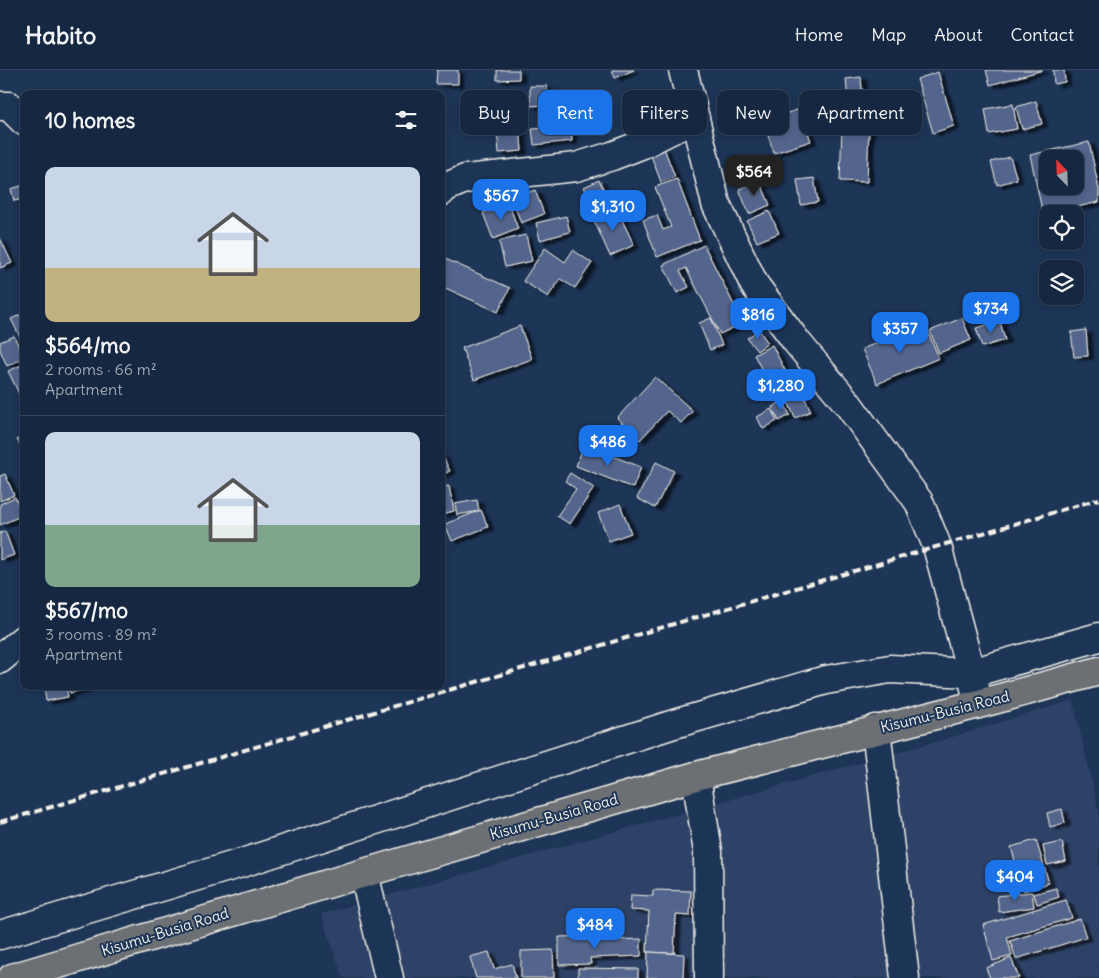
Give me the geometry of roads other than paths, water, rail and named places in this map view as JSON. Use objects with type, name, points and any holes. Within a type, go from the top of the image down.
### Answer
[{"type":"highway","name":"Kisumu-Busia Road","points":[[12,978],[696,776],[980,704],[1099,671]]},
{"type":"street","points":[[683,70],[688,90]]},
{"type":"street","points":[[0,106],[9,106],[20,117]]},
{"type":"street","points":[[445,187],[453,177],[576,167],[612,156],[661,135]]},
{"type":"street","points":[[698,135],[716,204],[754,284],[796,341],[848,404],[919,502],[937,546],[980,704]]},
{"type":"street","points":[[0,935],[245,862],[674,724],[826,680],[890,669],[971,673],[1099,636]]},
{"type":"street","points":[[0,659],[20,642]]},
{"type":"street","points":[[876,729],[905,978]]},
{"type":"street","points":[[696,776],[708,852],[709,978]]},
{"type":"street","points":[[364,873],[389,978]]},
{"type":"railway","points":[[0,822],[1099,499]]}]
